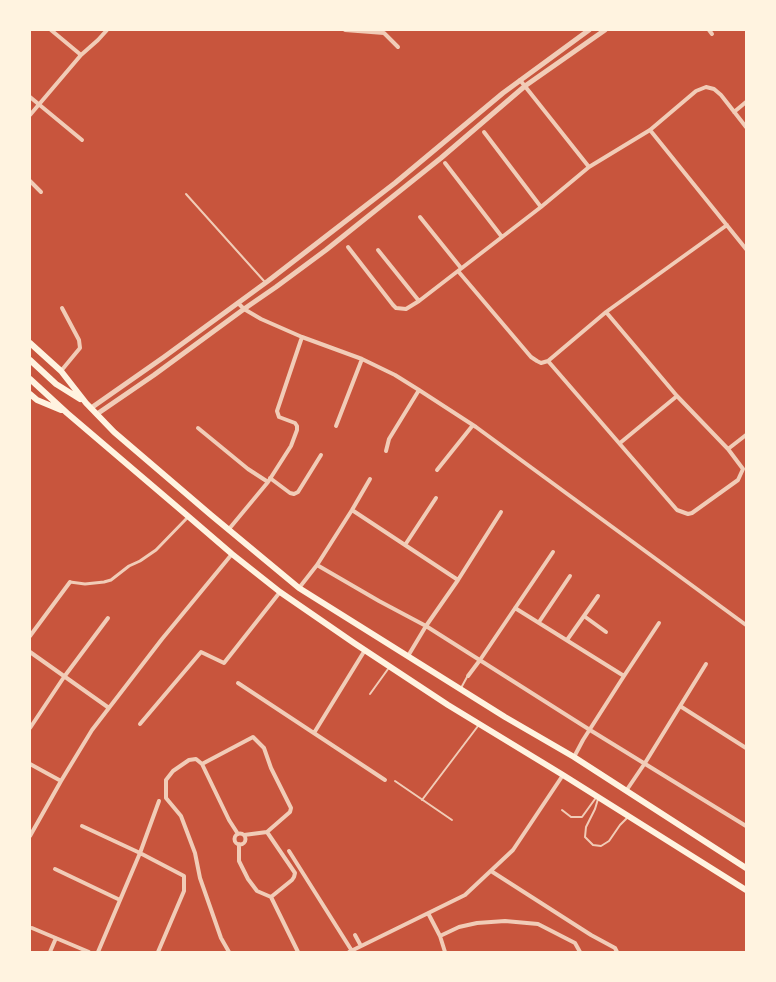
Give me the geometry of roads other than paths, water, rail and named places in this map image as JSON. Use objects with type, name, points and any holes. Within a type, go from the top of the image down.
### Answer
[{"type":"main road","points":[[30,343],[61,371],[88,405],[114,432],[299,588],[505,717],[574,757],[746,868]]},
{"type":"main road","points":[[30,360],[56,384],[88,405]]},
{"type":"main road","points":[[30,379],[232,554],[280,592],[448,705],[564,775],[746,890]]},
{"type":"main road","points":[[30,394],[37,400],[67,413]]},
{"type":"street","points":[[52,30],[81,56]]},
{"type":"street","points":[[30,115],[81,56],[107,30]]},
{"type":"street","points":[[344,30],[384,33],[398,47]]},
{"type":"street","points":[[88,405],[102,400],[265,283],[394,183],[503,93],[588,30]]},
{"type":"street","points":[[97,414],[276,287],[409,184],[524,86],[596,32],[605,30]]},
{"type":"street","points":[[520,80],[589,167]]},
{"type":"street","points":[[348,247],[393,305],[396,308],[406,309],[541,207],[589,167],[650,130],[696,91],[706,87],[714,89],[746,127]]},
{"type":"street","points":[[30,97],[82,140]]},
{"type":"street","points":[[734,112],[746,102]]},
{"type":"street","points":[[650,130],[746,249]]},
{"type":"street","points":[[484,132],[541,207]]},
{"type":"street","points":[[445,163],[502,237]]},
{"type":"street","points":[[30,181],[41,192]]},
{"type":"street","points":[[420,217],[459,270],[532,357],[541,363],[548,361],[606,312],[726,225]]},
{"type":"street","points":[[378,250],[419,301]]},
{"type":"street","points":[[238,303],[261,319],[362,360],[395,375],[419,390],[473,425],[746,624]]},
{"type":"street","points":[[61,371],[80,348],[79,340],[62,308]]},
{"type":"street","points":[[548,361],[677,510],[688,514],[692,513],[738,480],[743,469],[606,312]]},
{"type":"street","points":[[229,529],[269,480],[291,446],[297,426],[295,423],[280,417],[277,410],[302,337]]},
{"type":"street","points":[[336,426],[362,360]]},
{"type":"street","points":[[128,382],[134,389]]},
{"type":"street","points":[[386,451],[389,439],[419,390]]},
{"type":"street","points":[[620,443],[678,396]]},
{"type":"street","points":[[102,400],[106,407]]},
{"type":"street","points":[[438,470],[473,425]]},
{"type":"street","points":[[198,428],[248,469],[294,494],[298,492],[321,455]]},
{"type":"street","points":[[728,450],[746,435]]},
{"type":"street","points":[[299,588],[318,565],[370,479]]},
{"type":"street","points":[[405,545],[436,498]]},
{"type":"street","points":[[352,510],[458,580]]},
{"type":"street","points":[[408,656],[501,512]]},
{"type":"street","points":[[30,636],[70,582],[85,584],[110,580],[156,550],[189,517]]},
{"type":"street","points":[[468,676],[553,552]]},
{"type":"street","points":[[30,836],[92,730],[232,554]]},
{"type":"street","points":[[318,565],[426,626],[746,826]]},
{"type":"street","points":[[539,622],[570,576]]},
{"type":"street","points":[[140,724],[201,652],[224,663],[280,592]]},
{"type":"street","points":[[567,640],[598,596]]},
{"type":"street","points":[[515,608],[624,676]]},
{"type":"street","points":[[584,616],[606,632]]},
{"type":"street","points":[[30,728],[64,677],[108,618]]},
{"type":"street","points":[[574,757],[583,740],[659,623]]},
{"type":"street","points":[[30,627],[34,630]]},
{"type":"street","points":[[314,733],[365,650]]},
{"type":"street","points":[[30,652],[109,708]]},
{"type":"street","points":[[626,791],[706,664]]},
{"type":"street","points":[[238,683],[384,780]]},
{"type":"street","points":[[680,706],[746,748]]},
{"type":"street","points":[[202,764],[253,737],[264,748],[271,768],[291,808],[290,812],[267,832],[238,834]]},
{"type":"street","points":[[229,952],[221,938],[181,816],[166,798],[166,780],[173,771],[189,760],[196,759],[202,764],[238,834]]},
{"type":"street","points":[[30,764],[61,781]]},
{"type":"street","points":[[289,852],[351,951],[465,895],[512,850],[564,775]]},
{"type":"street","points":[[98,952],[140,854],[160,801]]},
{"type":"street","points":[[30,825],[35,828]]},
{"type":"street","points":[[82,826],[184,876],[184,891],[158,952]]},
{"type":"street","points":[[267,832],[294,873],[292,880],[271,897]]},
{"type":"street","points":[[238,834],[235,839],[239,844],[239,862],[257,891],[271,897],[298,952]]},
{"type":"street","points":[[239,844],[245,841],[244,835]]},
{"type":"street","points":[[55,869],[120,900]]},
{"type":"street","points":[[491,871],[591,935],[615,948],[617,952]]},
{"type":"street","points":[[428,913],[440,936],[445,952]]},
{"type":"street","points":[[440,936],[459,927],[477,923],[505,921],[538,924],[575,943],[580,952]]},
{"type":"street","points":[[32,928],[89,952]]},
{"type":"street","points":[[355,936],[361,946]]},
{"type":"street","points":[[50,952],[56,938]]},
{"type":"lane","points":[[186,194],[265,283]]},
{"type":"lane","points":[[370,694],[390,667]]},
{"type":"lane","points":[[461,688],[468,676]]},
{"type":"lane","points":[[422,800],[480,724]]},
{"type":"lane","points":[[395,782],[452,820]]},
{"type":"lane","points":[[562,810],[571,817],[582,817],[597,797]]},
{"type":"lane","points":[[597,797],[595,809],[586,827],[585,837],[593,845],[601,846],[609,841],[628,817]]}]
